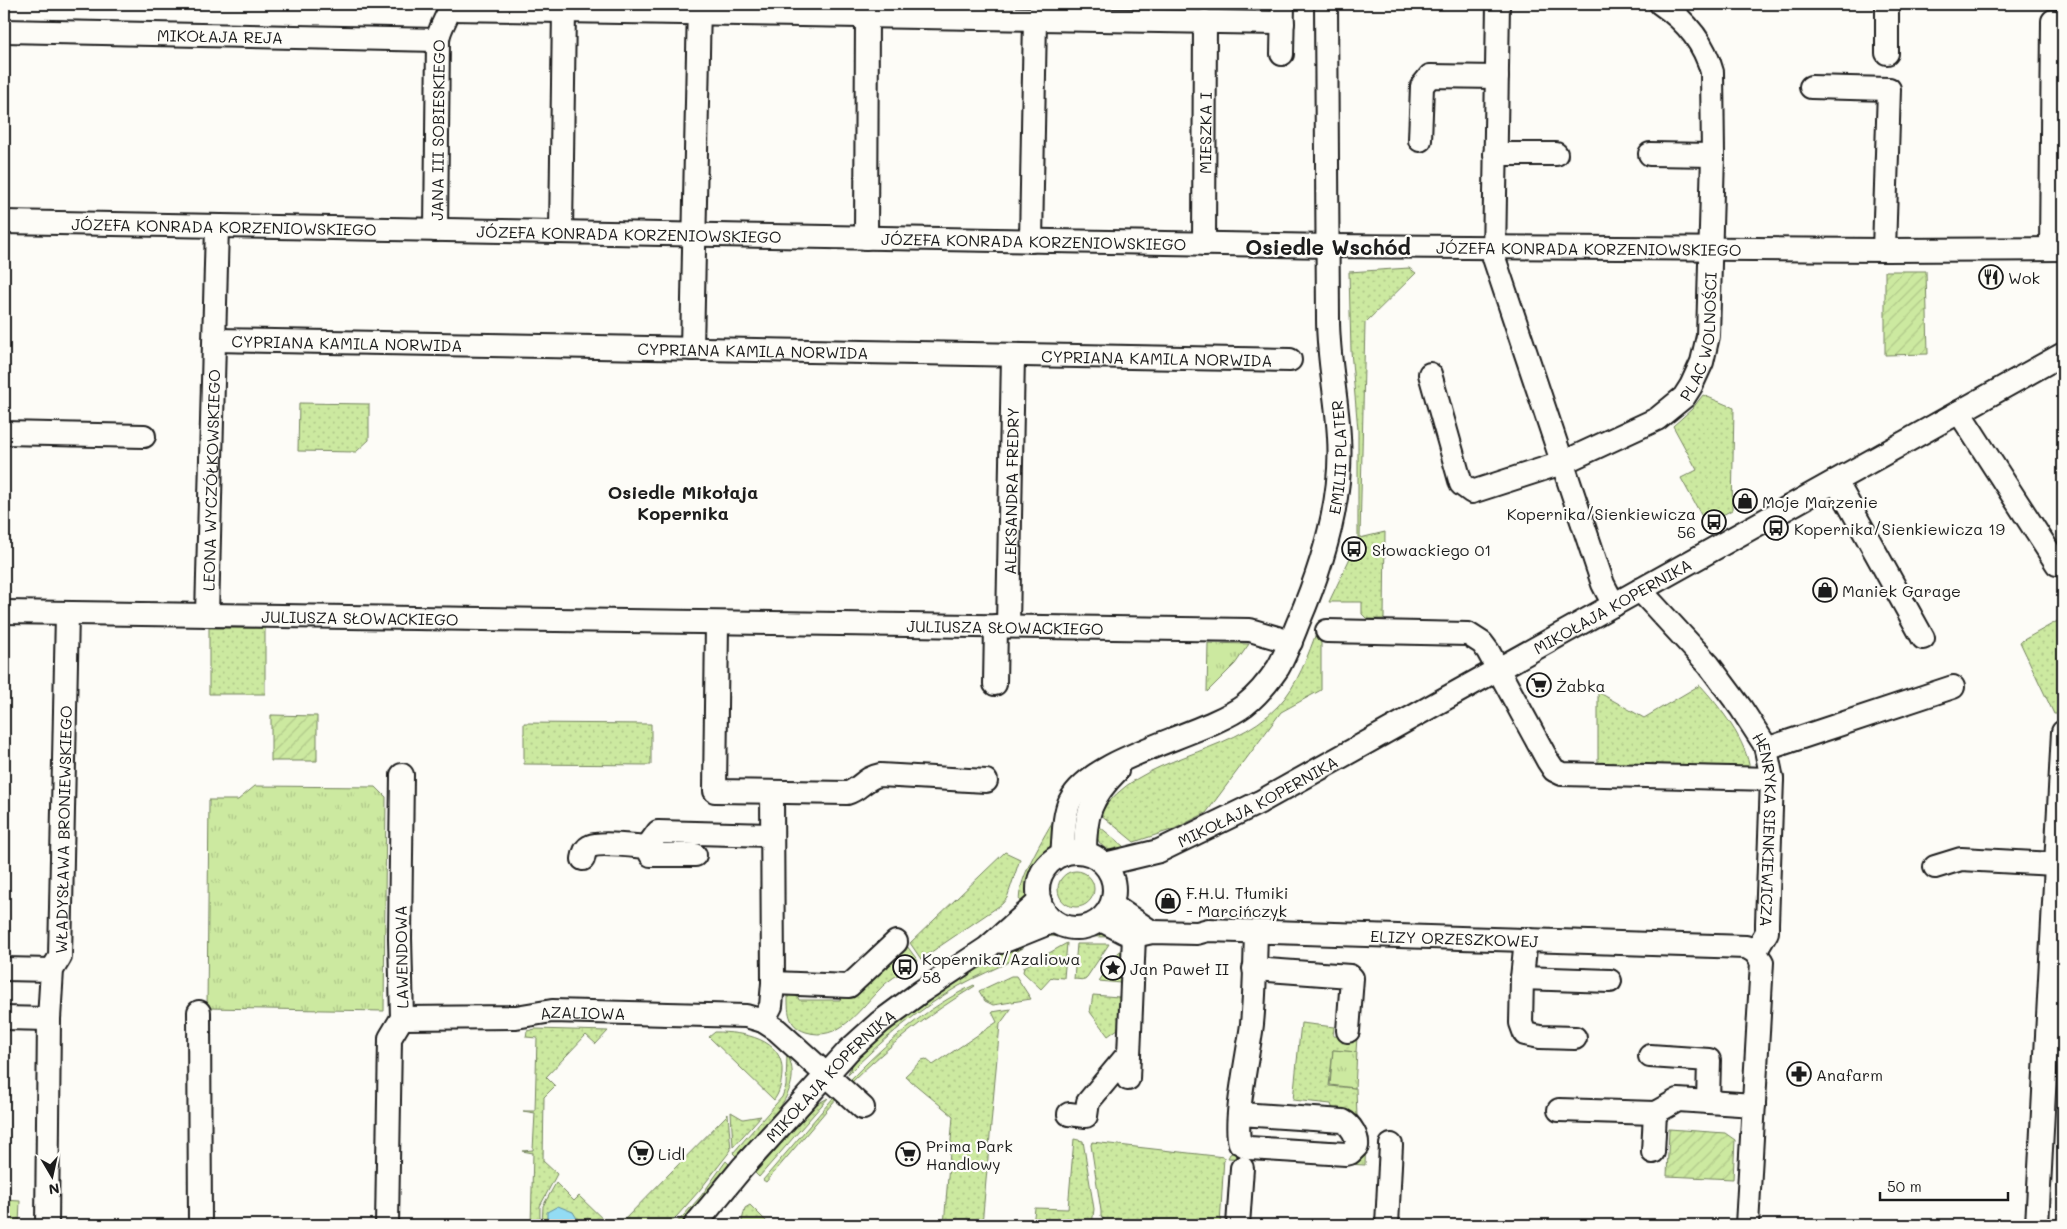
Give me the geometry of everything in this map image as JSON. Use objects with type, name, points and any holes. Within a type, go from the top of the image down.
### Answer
[{"type":"street","name":"EMILII PLATER","points":[[1062,855],[1071,800],[1084,784],[1104,769],[1210,723],[1244,705],[1268,682],[1279,666],[1291,642],[1318,573],[1326,547],[1337,484],[1339,439],[1328,341],[1326,4]]},
{"type":"street","points":[[1498,4],[1494,258],[1603,584],[1614,605]]},
{"type":"street","name":"PLAC WOLNOŚCI","points":[[1430,374],[1461,484],[1472,492],[1562,463],[1657,419],[1684,397],[1698,374],[1706,348],[1713,155],[1712,84],[1709,60],[1697,37],[1689,27],[1661,4]]},
{"type":"street","points":[[1887,4],[1888,53]]},
{"type":"street","points":[[450,6],[564,10],[699,8],[867,15],[1205,21],[1283,13],[1282,54]]},
{"type":"street","name":"JANA III SOBIESKIEGO","points":[[436,230],[438,30],[450,6]]},
{"type":"street","points":[[692,349],[699,8]]},
{"type":"street","points":[[561,232],[564,10]]},
{"type":"street","points":[[866,238],[867,15]]},
{"type":"street","points":[[1031,241],[1035,18]]},
{"type":"street","name":"MIESZKA I","points":[[1204,244],[1205,21]]},
{"type":"street","points":[[2053,21],[2057,249]]},
{"type":"street","name":"MIKOŁAJA REJA","points":[[4,31],[438,40]]},
{"type":"street","points":[[1420,140],[1422,86],[1430,76],[1497,76]]},
{"type":"street","points":[[1811,87],[1889,89],[1884,250]]},
{"type":"street","points":[[1495,154],[1556,154]]},
{"type":"street","points":[[1650,154],[1713,155]]},
{"type":"street","name":"JÓZEFA KONRADA KORZENIOWSKIEGO","points":[[4,222],[1328,246],[1884,250],[2057,249]]},
{"type":"street","name":"LEONA WYCZÓŁKOWSKIEGO","points":[[207,615],[217,226]]},
{"type":"street","name":"CYPRIANA KAMILA NORWIDA","points":[[214,340],[1290,360]]},
{"type":"street","name":"ALEKSANDRA FREDRY","points":[[995,684],[1002,626],[1013,355]]},
{"type":"street","name":"MIKOŁAJA KOPERNIKA","points":[[1108,893],[1159,851],[1260,802],[1959,412],[2060,361]]},
{"type":"street","points":[[1959,412],[2057,564]]},
{"type":"street","points":[[4,433],[144,436]]},
{"type":"street","points":[[1836,481],[1923,638]]},
{"type":"street","name":"HENRYKA SIENKIEWICZA","points":[[1640,590],[1709,665],[1750,721],[1766,749],[1772,779],[1767,932],[1755,952],[1762,962],[1747,1225]]},
{"type":"street","name":"JULIUSZA SŁOWACKIEGO","points":[[4,612],[1250,630],[1291,642]]},
{"type":"street","name":"WŁADYSŁAWA BRONIEWSKIEGO","points":[[47,1225],[49,1019],[52,970],[60,957],[66,613]]},
{"type":"street","points":[[717,622],[715,791],[847,793],[854,792],[869,777],[880,775],[986,780]]},
{"type":"street","points":[[1327,631],[1462,632],[1468,634],[1482,643],[1548,761],[1554,770],[1562,774],[1772,779]]},
{"type":"street","points":[[1766,749],[1953,687]]},
{"type":"street","points":[[2037,1225],[2056,864],[2061,804],[2063,732]]},
{"type":"street","name":"EMILII PLATER","points":[[1085,852],[1085,828],[1091,808],[1101,787],[1132,756]]},
{"type":"street","name":"LAWENDOWA","points":[[387,1225],[390,1038],[402,1018],[400,918],[402,775]]},
{"type":"street","points":[[763,1021],[771,1006],[772,983],[772,792]]},
{"type":"street","points":[[647,847],[658,832],[772,835]]},
{"type":"street","points":[[583,859],[584,852],[591,846],[647,847]]},
{"type":"street","points":[[647,847],[651,855],[695,855]]},
{"type":"street","points":[[1073,852],[1085,852],[1096,857],[1108,893],[1090,926],[1078,929],[1065,927],[1054,921],[1045,912],[1038,890],[1040,879],[1044,869],[1052,860],[1073,852]]},
{"type":"street","points":[[1935,867],[1961,859],[2056,864]]},
{"type":"street","name":"ELIZY ORZESZKOWEJ","points":[[1108,893],[1124,932],[1143,934],[1197,933],[1208,930],[1746,947],[1755,952]]},
{"type":"street","name":"MIKOŁAJA KOPERNIKA","points":[[695,1225],[742,1168],[849,1050],[880,1022],[922,991],[987,948],[1040,901]]},
{"type":"street","name":"MIKOŁAJA KOPERNIKA","points":[[987,948],[1054,921]]},
{"type":"street","points":[[1240,1114],[1343,1121],[1348,1123],[1356,1138],[1357,1146],[1350,1153],[1346,1154],[1246,1147],[1242,1146],[1239,1140],[1240,1114],[1252,1024],[1256,932]]},
{"type":"street","points":[[1128,1079],[1129,1053],[1143,934]]},
{"type":"street","points":[[1526,940],[1522,978],[1521,1024],[1525,1034],[1540,1037],[1575,1038]]},
{"type":"street","points":[[772,983],[849,986],[896,942]]},
{"type":"street","points":[[4,968],[52,970]]},
{"type":"street","points":[[1254,969],[1350,976],[1352,978],[1348,1031]]},
{"type":"street","points":[[1522,978],[1610,981]]},
{"type":"street","name":"AZALIOWA","points":[[402,1018],[516,1017],[552,1011],[733,1015],[763,1021],[777,1030],[863,1108]]},
{"type":"street","points":[[199,1012],[200,1225]]},
{"type":"street","points":[[4,1018],[49,1019]]},
{"type":"street","points":[[1069,1114],[1086,1116],[1088,1102],[1129,1053]]},
{"type":"street","points":[[1650,1056],[1709,1060],[1708,1102]]},
{"type":"street","points":[[1559,1110],[1655,1113],[1678,1100],[1754,1105]]},
{"type":"street","points":[[1653,1152],[1655,1113]]},
{"type":"street","points":[[1387,1225],[1391,1145]]},
{"type":"street","points":[[1238,1225],[1242,1168]]},
{"type":"green space","points":[[1409,268],[1416,273],[1365,323],[1360,538],[1385,532],[1384,619],[1367,619],[1362,614],[1362,602],[1329,602],[1350,558],[1353,559],[1358,541],[1358,430],[1351,351],[1349,272]]},
{"type":"green space","points":[[1885,271],[1926,271],[1928,354],[1885,355]]},
{"type":"green space","points":[[1703,395],[1734,408],[1732,510],[1706,524],[1681,478],[1697,470],[1673,426],[1692,409]]},
{"type":"green space","points":[[299,403],[369,404],[369,440],[356,452],[298,451]]},
{"type":"green space","points":[[2063,618],[2063,714],[2054,714],[2020,642]]},
{"type":"green space","points":[[209,628],[265,628],[265,694],[209,694]]},
{"type":"green space","points":[[1318,628],[1321,644],[1321,690],[1281,712],[1206,813],[1174,829],[1134,842],[1100,814],[1117,794],[1137,779],[1160,767],[1235,736],[1258,723],[1278,706],[1297,679]]},
{"type":"green space","points":[[1208,643],[1249,644],[1235,664],[1207,692]]},
{"type":"green space","points":[[1700,685],[1724,714],[1738,736],[1744,748],[1750,771],[1598,766],[1598,692],[1644,718]]},
{"type":"green space","points":[[271,715],[317,716],[317,761],[271,761]]},
{"type":"green space","points":[[524,723],[651,724],[651,765],[524,764]]},
{"type":"green space","points":[[255,786],[376,787],[386,797],[384,1011],[207,1008],[209,800],[238,800]]},
{"type":"green space","points":[[1057,814],[1055,843],[1037,869],[1030,895],[1021,907],[1019,898],[1025,874]]},
{"type":"green space","points":[[1094,822],[1123,846],[1125,851],[1111,850],[1102,845],[1096,836]]},
{"type":"green space","points":[[1005,852],[1020,859],[1007,898],[1002,904],[921,959],[910,943]]},
{"type":"green space","points":[[1076,871],[1083,872],[1089,876],[1093,882],[1093,896],[1089,902],[1083,906],[1076,907],[1069,906],[1063,902],[1059,896],[1058,889],[1059,882],[1063,876],[1069,872]]},
{"type":"green space","points":[[1056,930],[1076,934],[1106,931],[1115,937],[1038,936]]},
{"type":"green space","points":[[1023,942],[1022,948],[1015,952],[1014,959],[959,986],[929,1005],[887,1038],[848,1074],[857,1060],[899,1023],[983,966]]},
{"type":"green space","points":[[1067,943],[1064,978],[1052,977],[1041,989],[1023,972],[1024,967]]},
{"type":"green space","points":[[1077,944],[1109,944],[1085,980],[1074,979]]},
{"type":"green space","points":[[907,946],[918,961],[911,966],[908,961],[896,969],[899,974],[885,984],[855,1016],[838,1029],[818,1034],[806,1032],[795,1026],[792,1022],[788,994],[797,995],[799,1000],[840,1000],[841,996],[861,991]]},
{"type":"green space","points":[[1121,949],[1124,950],[1123,979],[1120,983],[1099,981]]},
{"type":"green space","points":[[1011,976],[1016,976],[1031,999],[993,1005],[985,1001],[979,991]]},
{"type":"green space","points":[[974,985],[910,1031],[851,1083],[849,1081],[907,1027],[940,1004]]},
{"type":"green space","points":[[1093,995],[1119,997],[1123,1002],[1122,1026],[1108,1036],[1090,1012]]},
{"type":"green space","points":[[1011,1009],[1000,1024],[982,1225],[944,1225],[953,1116],[905,1076],[922,1060],[926,1059],[933,1065],[997,1022],[992,1012]]},
{"type":"green space","points":[[1301,1023],[1334,1027],[1333,1036],[1357,1037],[1356,1052],[1333,1050],[1329,1086],[1356,1088],[1357,1117],[1366,1135],[1365,1165],[1228,1158],[1230,1154],[1238,1151],[1356,1155],[1331,1104],[1293,1100]]},
{"type":"green space","points":[[535,1029],[608,1031],[596,1044],[586,1035],[546,1077],[555,1086],[544,1097],[543,1161],[557,1174],[540,1206],[540,1225],[531,1225],[533,1153],[522,1151],[533,1150],[535,1113],[523,1111],[535,1111],[537,1038],[526,1037],[527,1031]]},
{"type":"green space","points":[[715,1032],[749,1036],[769,1045],[777,1052],[781,1062],[782,1074],[780,1088],[774,1100],[709,1037]]},
{"type":"green space","points":[[1333,1050],[1357,1052],[1355,1088],[1330,1085]]},
{"type":"green space","points":[[787,1054],[792,1068],[791,1083],[786,1096],[768,1122],[736,1156],[733,1153],[782,1097],[786,1086]]},
{"type":"green space","points":[[834,1097],[837,1098],[766,1182],[763,1180]]},
{"type":"green space","points":[[828,1098],[759,1177],[755,1173],[817,1104]]},
{"type":"green space","points":[[731,1112],[743,1119],[761,1116],[733,1147]]},
{"type":"green space","points":[[728,1114],[731,1150],[669,1225],[609,1225],[614,1219],[620,1224]]},
{"type":"green space","points":[[1669,1129],[1725,1133],[1735,1140],[1733,1179],[1667,1176]]},
{"type":"green space","points":[[1074,1139],[1083,1141],[1094,1209],[1092,1225],[1033,1225],[1035,1208],[1068,1209]]},
{"type":"green space","points":[[1092,1142],[1224,1157],[1220,1225],[1172,1225],[1173,1222],[1152,1220],[1153,1225],[1108,1225],[1101,1216]]},
{"type":"green space","points":[[726,1161],[729,1164],[698,1207],[683,1225],[675,1225],[701,1196]]},
{"type":"green space","points":[[556,1183],[574,1201],[579,1196],[609,1225],[542,1225],[543,1206]]},
{"type":"green space","points":[[4,1200],[20,1201],[19,1225],[4,1225]]},
{"type":"green space","points":[[750,1205],[770,1225],[741,1225],[745,1208]]},
{"type":"water","points":[[558,1206],[573,1212],[581,1225],[547,1225],[547,1212]]},
{"type":"place","name":"Wok","points":[[1991,277]]},
{"type":"place","name":"Moje Marzenie","points":[[1745,501]]},
{"type":"place","name":"Kopernika/Sienkiewicza 56","points":[[1714,522]]},
{"type":"place","name":"Kopernika/Sienkiewicza 19","points":[[1776,528]]},
{"type":"place","name":"Słowackiego 01","points":[[1354,549]]},
{"type":"place","name":"Maniek Garage","points":[[1825,590]]},
{"type":"place","name":"Żabka","points":[[1539,685]]},
{"type":"place","name":"F.H.U. Tłumiki - Marcińczyk","points":[[1168,901]]},
{"type":"place","name":"Kopernika/Azaliowa 58","points":[[905,967]]},
{"type":"place","name":"Jan Paweł II","points":[[1113,968]]},
{"type":"place","name":"Anafarm","points":[[1799,1074]]},
{"type":"place","name":"Lidl","points":[[641,1153]]},
{"type":"place","name":"Prima Park Handlowy","points":[[908,1154]]},
{"type":"district","name":"Osiedle Wschód","points":[[1328,246]]},
{"type":"district","name":"Osiedle Mikołaja Kopernika","points":[[683,502]]}]
